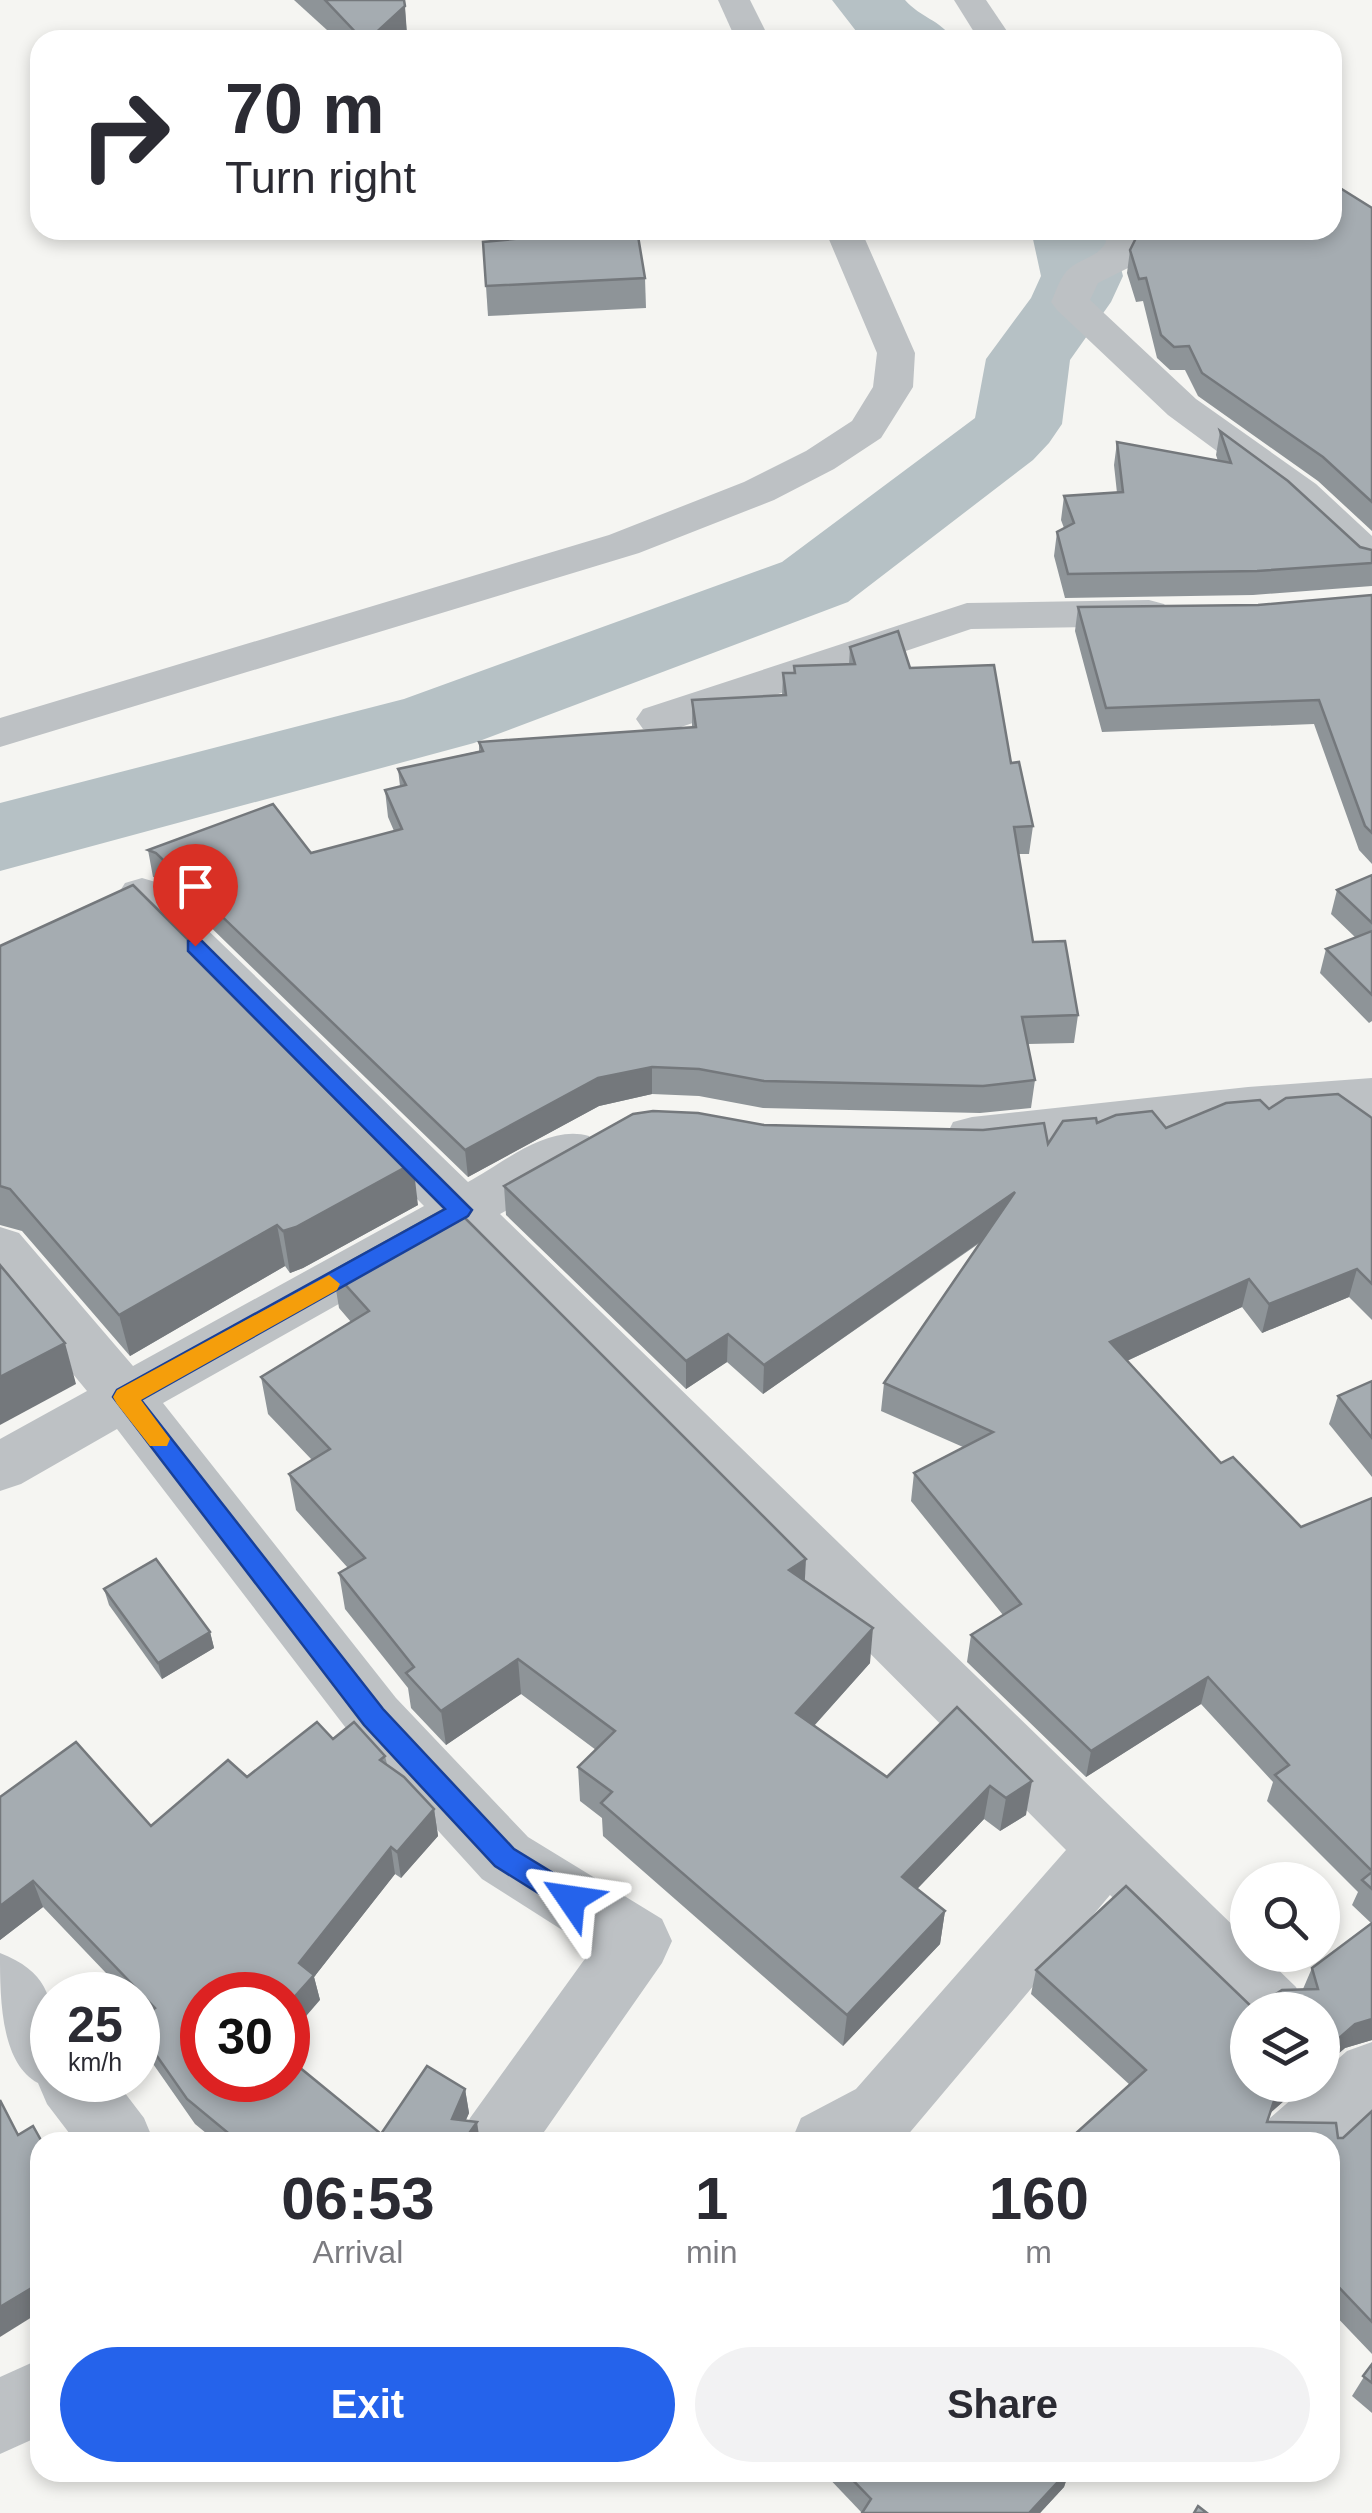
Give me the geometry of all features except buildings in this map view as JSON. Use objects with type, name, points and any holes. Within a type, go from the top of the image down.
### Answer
[{"type":"street","points":[[734,0],[748,30]]},
{"type":"street","points":[[970,0],[990,30]]},
{"type":"street","points":[[0,733],[624,544],[759,491],[820,460],[867,429],[892,387],[896,353],[848,240]]},
{"type":"street","points":[[1123,240],[1115,260],[1082,276],[1070,302],[1182,408],[1301,493],[1372,558]]},
{"type":"street","points":[[659,719],[967,616],[1196,612]]},
{"type":"street","points":[[142,894],[1254,1992]]},
{"type":"street","points":[[925,1135],[980,1136],[1248,1106],[1372,1097]]},
{"type":"street","points":[[0,1467],[620,1122]]},
{"type":"street","points":[[0,1248],[125,1397],[374,1717],[504,1858],[638,1941],[501,2132]]},
{"type":"street","points":[[845,2132],[881,2113],[1108,1849]]},
{"type":"street","points":[[0,1985],[30,2025]]},
{"type":"street","points":[[1302,2132],[1349,2075]]},
{"type":"street","points":[[89,2102],[111,2132]]},
{"type":"street","points":[[0,2416],[30,2402]]},
{"type":"waterway","points":[[867,0],[887,24],[899,30]]},
{"type":"waterway","points":[[0,837],[439,721],[815,582],[1002,441],[1018,424],[1028,359],[1070,302],[1082,276],[1073,240]]},
{"type":"slow traffic","points":[[158,1439],[125,1397],[329,1284]]},
{"type":"route","points":[[195,946],[460,1210],[125,1397],[374,1717],[504,1858],[571,1899]]}]
